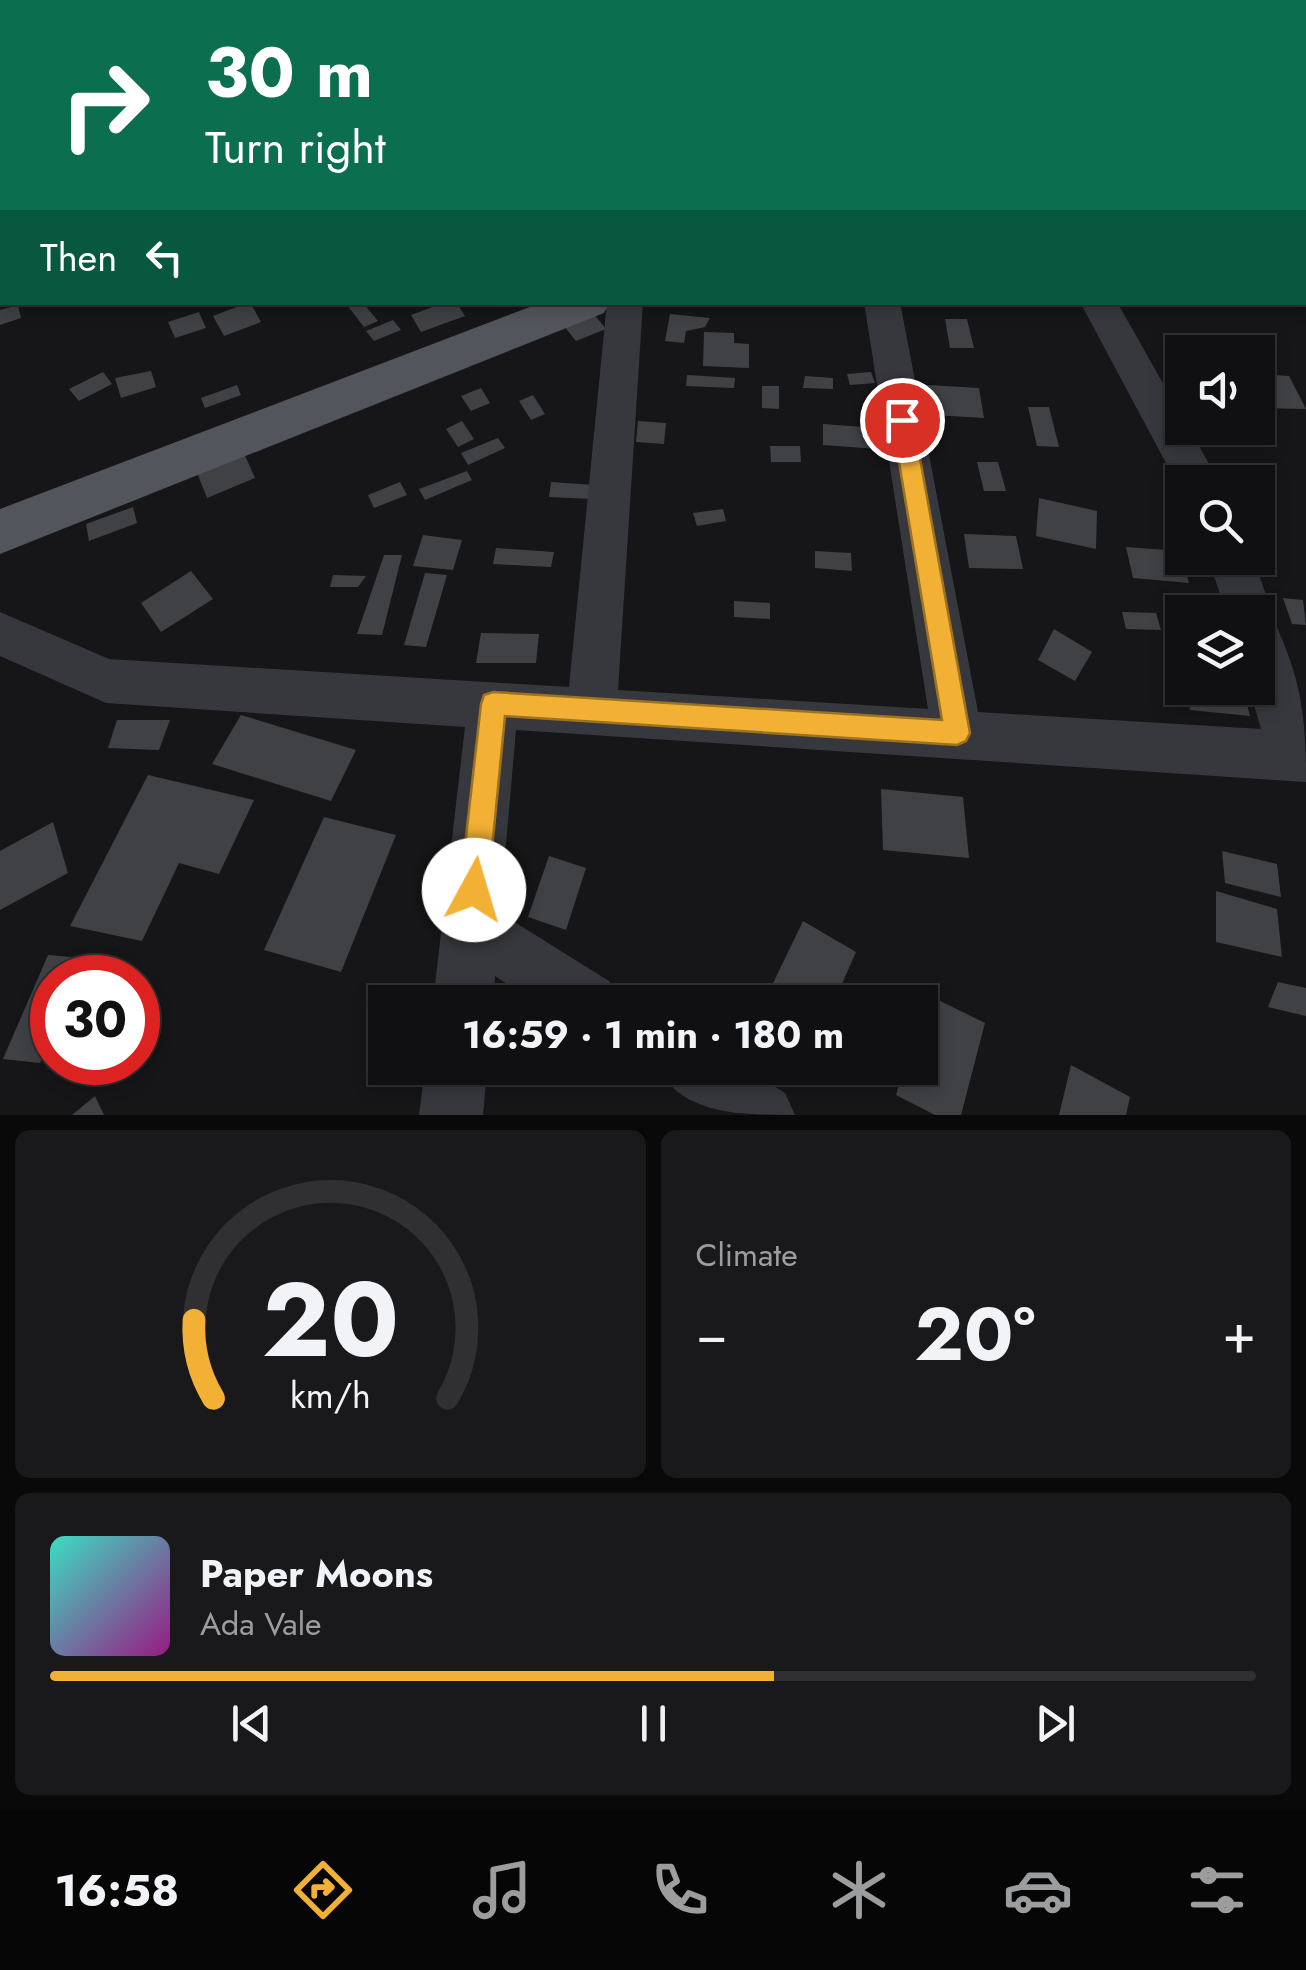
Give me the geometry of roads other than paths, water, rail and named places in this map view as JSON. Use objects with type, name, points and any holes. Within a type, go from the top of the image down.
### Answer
[{"type":"main road","points":[[0,532],[580,305]]},
{"type":"street","points":[[592,709],[626,305]]},
{"type":"street","points":[[883,305],[957,733]]},
{"type":"street","points":[[1100,305],[1189,465]]},
{"type":"street","points":[[0,633],[106,681],[1301,756],[1275,685]]},
{"type":"street","points":[[465,985],[493,704]]},
{"type":"street","points":[[470,928],[561,985]]},
{"type":"street","points":[[451,1115],[454,1085]]},
{"type":"street","points":[[716,1085],[763,1115]]}]
